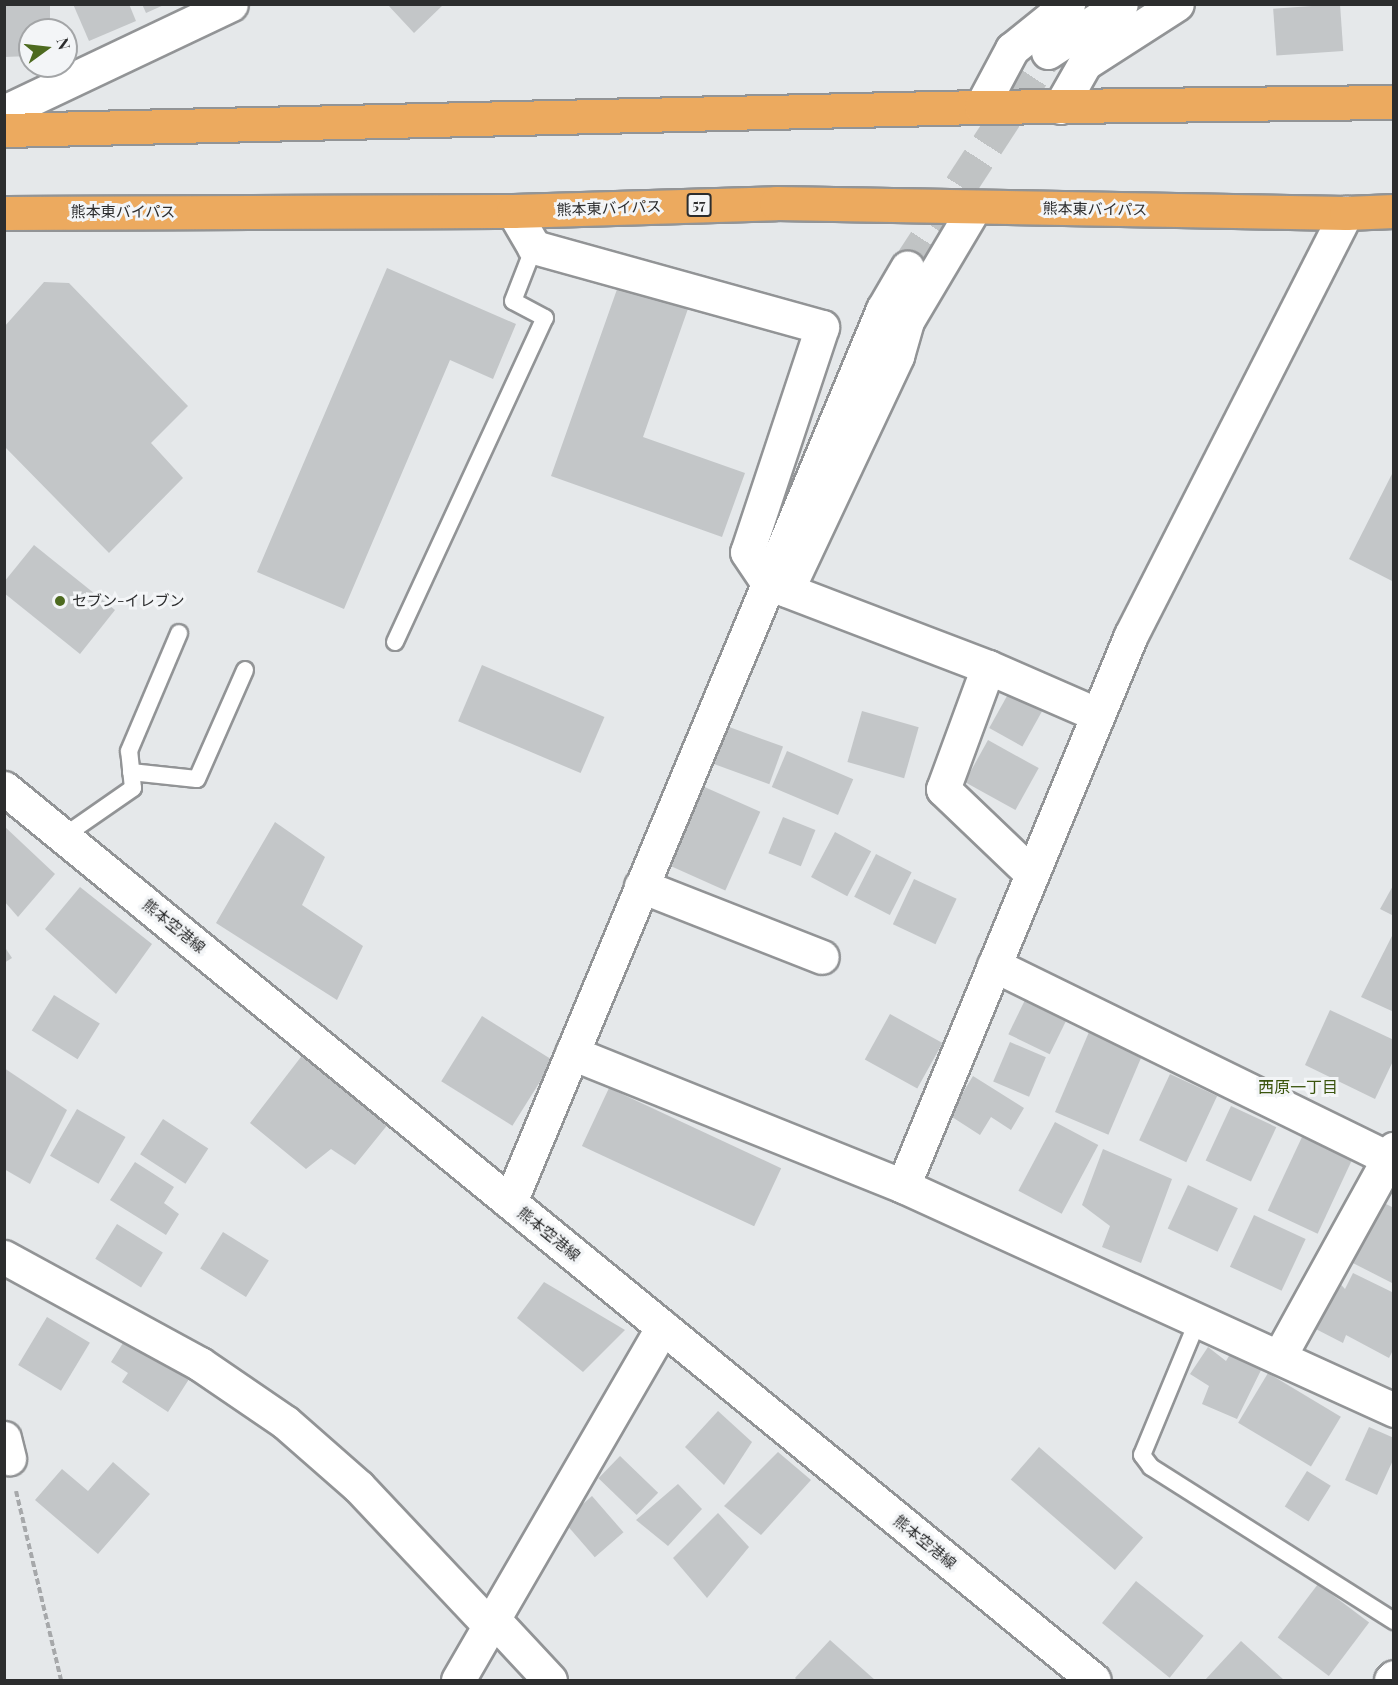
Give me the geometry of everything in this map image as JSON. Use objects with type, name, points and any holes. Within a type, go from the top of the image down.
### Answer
[{"type":"highway","points":[[4,130],[981,107],[1394,102]]},
{"type":"highway","name":"熊本東バイパス","points":[[4,213],[513,211],[776,203],[1346,213],[1394,211]]},
{"type":"street","points":[[4,112],[231,4]]},
{"type":"street","points":[[981,107],[1012,49],[1068,4]]},
{"type":"street","points":[[1048,52],[1121,4]]},
{"type":"street","points":[[1060,107],[1086,63],[1177,4]]},
{"type":"street","points":[[510,1202],[641,886],[778,586],[897,356],[907,321],[974,208]]},
{"type":"street","points":[[513,211],[534,247],[822,327],[747,552],[778,586],[988,667],[1096,714]]},
{"type":"street","points":[[903,1186],[1096,714],[1131,635],[1346,213]]},
{"type":"street","points":[[778,586],[883,309],[907,268]]},
{"type":"street","points":[[988,667],[943,789],[1032,874]]},
{"type":"street","name":"熊本空港線","points":[[4,788],[1094,1680]]},
{"type":"street","points":[[641,886],[822,957]]},
{"type":"street","points":[[994,965],[1392,1156],[1279,1357]]},
{"type":"street","points":[[572,1053],[903,1186],[1394,1410]]},
{"type":"street","points":[[4,1257],[200,1364],[285,1422],[359,1487],[550,1680]]},
{"type":"street","points":[[458,1680],[663,1327]]},
{"type":"lane","points":[[395,642],[546,318],[513,301],[534,247]]},
{"type":"lane","points":[[64,837],[133,788],[129,751],[179,633]]},
{"type":"lane","points":[[131,772],[197,779],[245,670]]},
{"type":"lane","points":[[1198,1320],[1142,1455],[1151,1467],[1394,1621]]},
{"type":"path","points":[[7,1448],[61,1680]]},
{"type":"building","points":[[4,4],[50,4],[50,18],[18,18],[18,56],[4,57]]},
{"type":"building","points":[[73,4],[129,4],[136,21],[89,41]]},
{"type":"building","points":[[142,4],[166,4],[146,13]]},
{"type":"building","points":[[387,4],[444,4],[414,33]]},
{"type":"building","points":[[1340,4],[1343,51],[1276,56],[1273,9]]},
{"type":"building","points":[[387,268],[516,324],[493,379],[450,360],[344,609],[257,572]]},
{"type":"building","points":[[621,278],[690,303],[643,437],[745,473],[722,537],[551,476]]},
{"type":"building","points":[[44,282],[69,283],[188,406],[151,443],[183,478],[109,553],[4,446],[4,327]]},
{"type":"building","points":[[1394,470],[1394,582],[1349,559]]},
{"type":"building","name":"セブン-イレブン","points":[[34,545],[115,610],[80,654],[4,593],[4,582]]},
{"type":"building","points":[[482,665],[604,717],[581,773],[458,721]]},
{"type":"building","points":[[1012,687],[1045,705],[1022,747],[989,728]]},
{"type":"building","points":[[862,711],[919,727],[904,778],[847,762]]},
{"type":"building","points":[[721,724],[783,747],[769,784],[707,762]]},
{"type":"building","points":[[988,740],[1039,768],[1015,810],[965,782]]},
{"type":"building","points":[[787,751],[853,779],[838,815],[772,787]]},
{"type":"building","points":[[700,785],[760,812],[725,890],[665,864]]},
{"type":"building","points":[[783,817],[815,830],[801,866],[768,853]]},
{"type":"building","points":[[275,822],[325,857],[302,905],[363,946],[337,1000],[216,923]]},
{"type":"building","points":[[4,826],[55,874],[18,917],[4,901]]},
{"type":"building","points":[[835,832],[871,851],[847,896],[811,877]]},
{"type":"building","points":[[876,854],[912,872],[890,915],[854,897]]},
{"type":"building","points":[[914,879],[957,899],[935,944],[893,924]]},
{"type":"building","points":[[1394,884],[1394,916],[1380,909]]},
{"type":"building","points":[[80,887],[152,944],[116,994],[45,929]]},
{"type":"building","points":[[1394,932],[1394,1012],[1361,997]]},
{"type":"building","points":[[4,946],[12,958],[4,963]]},
{"type":"building","points":[[54,995],[100,1024],[78,1059],[32,1031]]},
{"type":"building","points":[[1025,1000],[1066,1020],[1050,1054],[1008,1034]]},
{"type":"building","points":[[1330,1010],[1394,1040],[1394,1059],[1375,1099],[1305,1065]]},
{"type":"building","points":[[890,1014],[942,1043],[917,1089],[865,1059]]},
{"type":"building","points":[[482,1016],[553,1061],[512,1126],[441,1081]]},
{"type":"building","points":[[1089,1032],[1142,1055],[1108,1135],[1055,1112]]},
{"type":"building","points":[[1010,1042],[1046,1057],[1029,1097],[993,1082]]},
{"type":"building","points":[[304,1053],[389,1123],[355,1165],[331,1149],[306,1169],[250,1123]]},
{"type":"building","points":[[4,1068],[67,1110],[30,1184],[4,1169]]},
{"type":"building","points":[[1170,1074],[1217,1096],[1186,1162],[1139,1140]]},
{"type":"building","points":[[973,1076],[1024,1108],[1011,1130],[991,1117],[980,1135],[949,1115]]},
{"type":"building","points":[[609,1088],[781,1168],[754,1226],[582,1146]]},
{"type":"building","points":[[1231,1106],[1276,1127],[1251,1182],[1206,1160]]},
{"type":"building","points":[[77,1109],[125,1137],[98,1184],[50,1156]]},
{"type":"building","points":[[163,1119],[208,1148],[185,1184],[140,1154]]},
{"type":"building","points":[[1055,1122],[1098,1145],[1062,1214],[1018,1191]]},
{"type":"building","points":[[1302,1137],[1352,1160],[1318,1234],[1268,1210]]},
{"type":"building","points":[[1103,1149],[1172,1179],[1141,1263],[1102,1247],[1110,1226],[1082,1205]]},
{"type":"building","points":[[135,1162],[174,1187],[164,1203],[179,1214],[166,1235],[110,1200]]},
{"type":"building","points":[[1188,1185],[1238,1208],[1218,1252],[1168,1229]]},
{"type":"building","points":[[1378,1200],[1394,1208],[1394,1284],[1347,1260]]},
{"type":"building","points":[[1254,1215],[1306,1239],[1282,1291],[1230,1267]]},
{"type":"building","points":[[117,1224],[163,1253],[141,1287],[95,1259]]},
{"type":"building","points":[[223,1232],[269,1261],[246,1297],[200,1268]]},
{"type":"building","points":[[1353,1273],[1394,1293],[1394,1348],[1389,1358],[1346,1335],[1343,1343],[1308,1325],[1333,1276],[1345,1289]]},
{"type":"building","points":[[544,1282],[625,1330],[583,1372],[517,1318]]},
{"type":"building","points":[[47,1317],[90,1343],[61,1391],[18,1365]]},
{"type":"building","points":[[128,1335],[191,1376],[168,1412],[122,1382],[128,1373],[111,1362]]},
{"type":"building","points":[[1236,1344],[1265,1362],[1237,1419],[1202,1404],[1209,1386],[1190,1374],[1208,1347],[1226,1361]]},
{"type":"building","points":[[1268,1373],[1341,1417],[1311,1466],[1238,1423]]},
{"type":"building","points":[[718,1411],[752,1442],[724,1485],[685,1447]]},
{"type":"building","points":[[1369,1427],[1394,1438],[1394,1458],[1377,1495],[1345,1480]]},
{"type":"building","points":[[1039,1447],[1143,1538],[1115,1570],[1011,1479]]},
{"type":"building","points":[[778,1452],[811,1480],[761,1535],[724,1506]]},
{"type":"building","points":[[620,1456],[658,1493],[637,1515],[598,1478]]},
{"type":"building","points":[[113,1462],[150,1494],[98,1554],[35,1500],[62,1469],[88,1491]]},
{"type":"building","points":[[1307,1471],[1331,1486],[1308,1521],[1285,1507]]},
{"type":"building","points":[[678,1484],[702,1509],[668,1546],[636,1520]]},
{"type":"building","points":[[592,1496],[623,1532],[595,1557],[563,1521]]},
{"type":"building","points":[[718,1513],[749,1547],[707,1598],[673,1558]]},
{"type":"building","points":[[1136,1581],[1204,1636],[1170,1678],[1102,1623]]},
{"type":"building","points":[[1318,1584],[1369,1623],[1329,1676],[1278,1638]]},
{"type":"building","points":[[830,1640],[875,1680],[797,1680],[795,1678]]},
{"type":"building","points":[[1241,1641],[1284,1680],[1205,1680]]},
{"type":"tunnel","points":[[907,268],[1048,52]]},
{"type":"place","name":"セブン-イレブン","points":[[60,601]]},
{"type":"district","name":"西原一丁目","points":[[1298,1087]]}]
